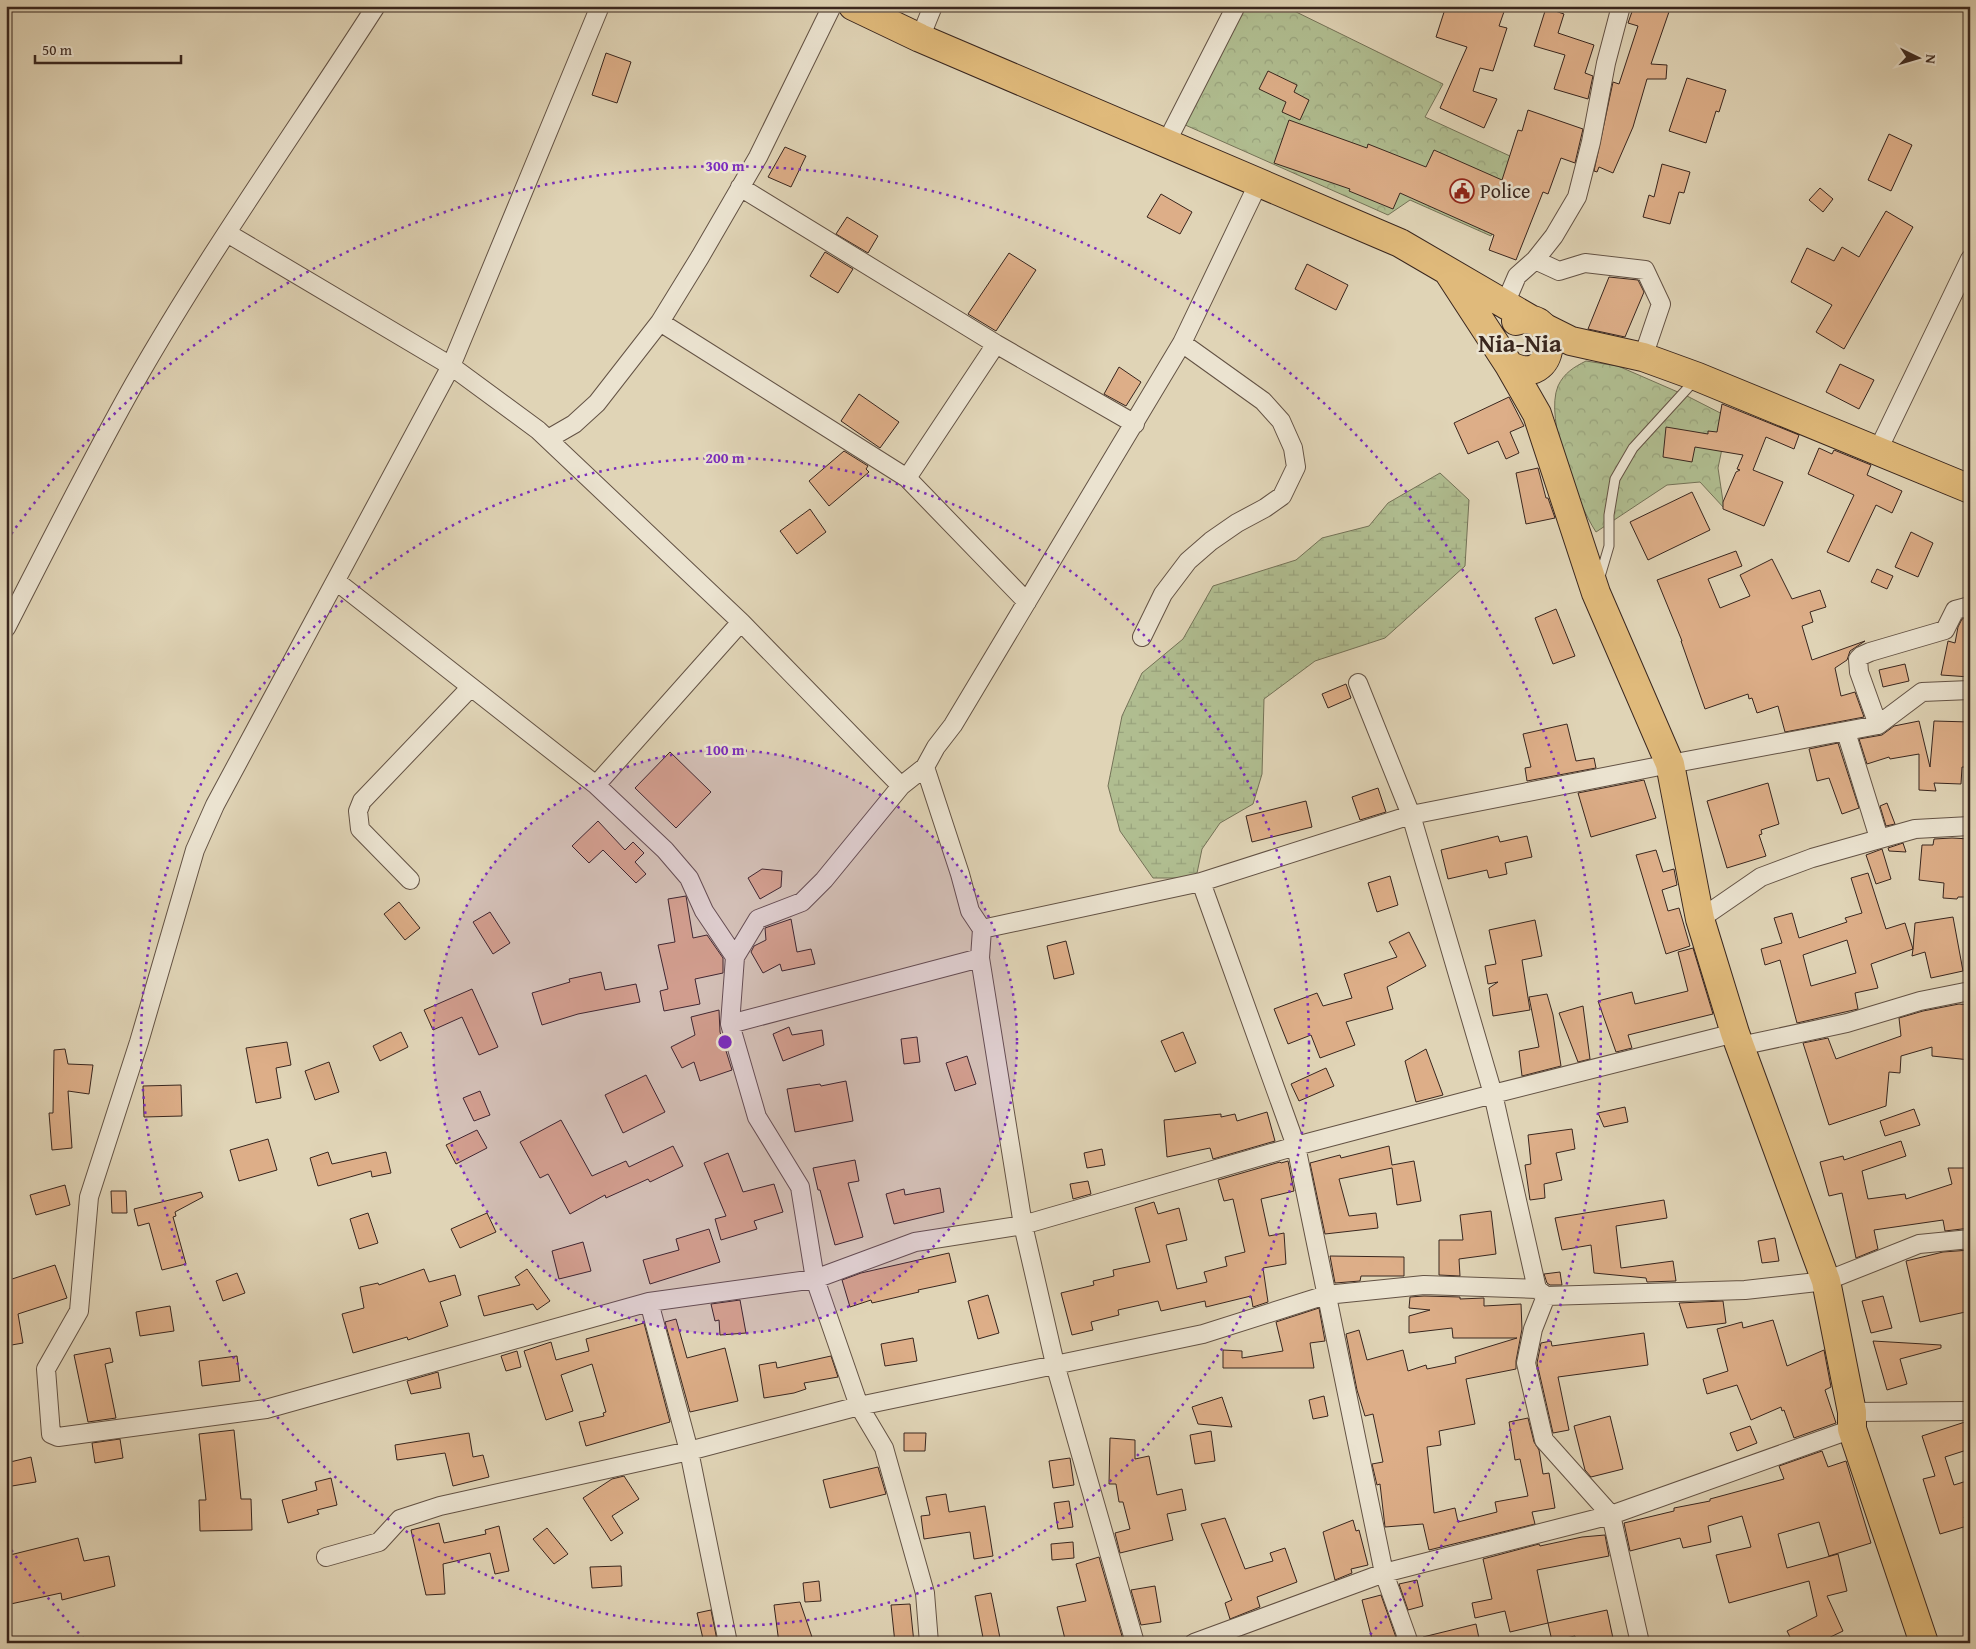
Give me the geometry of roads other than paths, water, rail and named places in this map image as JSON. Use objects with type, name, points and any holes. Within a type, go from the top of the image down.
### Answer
[{"type":"main road","points":[[853,6],[920,38],[1400,243],[1448,273],[1571,341],[1643,357],[1698,377],[1970,489]]},
{"type":"main road","points":[[1448,273],[1505,360],[1537,414],[1596,592],[1670,764],[1700,919],[1738,1040],[1826,1281],[1852,1420],[1924,1643]]},
{"type":"main road","points":[[1537,414],[1543,362],[1548,354],[1550,340],[1538,324],[1517,320],[1505,328],[1499,341],[1505,360],[1524,370],[1534,369],[1543,362],[1571,341]]},
{"type":"street","points":[[6,628],[61,519],[134,384],[227,233],[376,6]]},
{"type":"street","points":[[600,6],[451,366],[215,805],[195,850],[139,1042],[89,1197],[79,1311],[46,1369],[51,1434],[58,1437],[266,1409],[649,1302],[815,1279],[915,1242],[1023,1225],[1296,1146],[1493,1094],[1738,1040],[1847,1023],[1920,1001],[1970,991]]},
{"type":"street","points":[[548,439],[574,424],[597,403],[660,322],[758,157],[832,6]]},
{"type":"street","points":[[920,38],[933,6]]},
{"type":"street","points":[[1166,143],[1236,6]]},
{"type":"street","points":[[1504,304],[1517,276],[1535,260],[1560,228],[1577,197],[1591,142],[1606,63],[1620,6]]},
{"type":"street","points":[[929,1643],[925,1593],[884,1448],[858,1406],[815,1279],[800,1187],[758,1117],[730,1024],[735,958],[758,919],[802,902],[824,880],[901,786],[924,767],[953,725],[1182,343],[1259,182]]},
{"type":"street","points":[[740,187],[996,344],[1135,424]]},
{"type":"street","points":[[227,233],[451,366],[548,439],[741,622],[901,786]]},
{"type":"street","points":[[1878,450],[1970,259]]},
{"type":"street","points":[[1535,260],[1559,271],[1586,263],[1645,270],[1661,304],[1643,357]]},
{"type":"street","points":[[660,322],[907,478],[1027,602]]},
{"type":"street","points":[[1142,637],[1163,594],[1188,561],[1211,541],[1237,523],[1265,508],[1282,496],[1296,467],[1293,448],[1281,421],[1263,401],[1182,343]]},
{"type":"street","points":[[907,478],[996,344]]},
{"type":"street","points":[[336,581],[596,786],[665,850],[689,878],[704,911],[735,958]]},
{"type":"street","points":[[1878,725],[1859,672],[1858,659],[1870,652],[1945,630],[1955,610],[1970,606]]},
{"type":"street","points":[[596,786],[741,622]]},
{"type":"street","points":[[1358,683],[1411,815],[1493,1094],[1542,1293],[1526,1363],[1544,1440],[1611,1515],[1640,1643]]},
{"type":"street","points":[[410,880],[360,829],[357,820],[358,811],[362,801],[472,687]]},
{"type":"street","points":[[982,928],[1201,882],[1411,815],[1878,725],[1922,692],[1970,690]]},
{"type":"street","points":[[1846,732],[1879,838]]},
{"type":"street","points":[[924,767],[960,874],[970,911],[982,928],[980,958],[1023,1225],[1055,1364],[1135,1643]]},
{"type":"street","points":[[1700,919],[1762,877],[1812,858],[1915,829],[1970,826]]},
{"type":"street","points":[[1201,882],[1296,1146],[1384,1573],[1409,1643]]},
{"type":"street","points":[[730,1024],[980,958]]},
{"type":"street","points":[[326,1556],[379,1542],[400,1519],[440,1506],[689,1451],[858,1406],[1203,1334],[1326,1295],[1424,1285],[1542,1293],[1746,1290],[1826,1281],[1919,1244],[1970,1239]]},
{"type":"street","points":[[649,1302],[689,1451],[728,1643]]},
{"type":"street","points":[[1194,1643],[1384,1573],[1611,1515],[1852,1420],[1970,1411]]},
{"type":"lane","points":[[1596,592],[1609,546],[1609,516],[1614,479],[1633,448],[1698,377]]},
{"type":"place","name":"Police","points":[[1462,191]]},
{"type":"district","name":"Nia-Nia","points":[[1520,343]]}]
